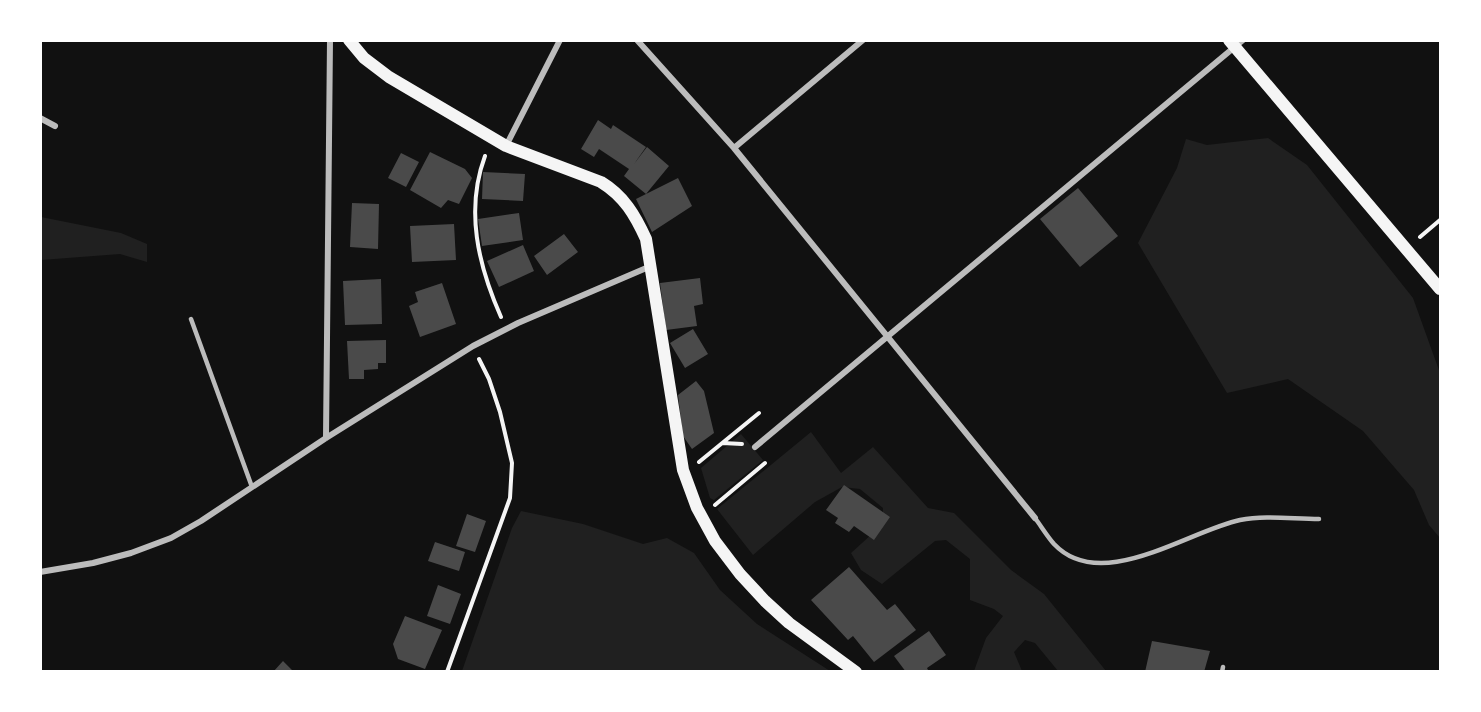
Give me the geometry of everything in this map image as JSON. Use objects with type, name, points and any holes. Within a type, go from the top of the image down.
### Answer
[{"type":"main road","points":[[349,40],[364,58],[389,77],[506,146],[601,182],[613,190],[633,212],[646,239],[684,474],[701,517],[715,541],[740,574],[765,601],[789,623],[856,672]]},
{"type":"main road","points":[[1236,43],[1440,289]]},
{"type":"street","points":[[326,438],[330,40]]},
{"type":"street","points":[[506,146],[560,40]]},
{"type":"street","points":[[636,40],[734,148],[1035,518]]},
{"type":"street","points":[[734,148],[862,40]]},
{"type":"street","points":[[755,447],[1236,43]]},
{"type":"street","points":[[40,118],[55,126]]},
{"type":"street","points":[[40,572],[93,563],[150,547],[185,531],[326,438],[473,346],[507,328],[651,266]]},
{"type":"lane","points":[[191,319],[252,487]]},
{"type":"lane","points":[[1035,518],[1054,545],[1080,560],[1096,562],[1121,562],[1148,555],[1217,526],[1242,519],[1318,519]]},
{"type":"path","points":[[492,137],[479,172],[474,209],[476,238],[487,281],[507,328]]},
{"type":"path","points":[[1406,249],[1440,220]]},
{"type":"path","points":[[447,672],[510,498],[512,463],[500,412],[489,379],[473,346]]},
{"type":"path","points":[[684,474],[759,412]]},
{"type":"path","points":[[701,517],[765,463]]},
{"type":"shaded area","points":[[1268,138],[1307,165],[1413,298],[1440,373],[1440,538],[1429,525],[1414,490],[1363,431],[1288,379],[1227,393],[1138,243],[1177,168],[1186,139],[1207,145]]},
{"type":"shaded area","points":[[41,217],[121,233],[147,244],[147,262],[120,254],[41,260]]},
{"type":"shaded area","points":[[811,432],[841,473],[873,447],[928,508],[954,513],[1011,570],[1044,594],[1106,671],[1058,671],[1035,643],[1025,640],[1014,652],[1022,671],[974,671],[986,638],[1003,616],[994,609],[970,600],[970,559],[946,540],[935,541],[882,584],[861,570],[851,553],[883,524],[883,508],[860,489],[842,487],[815,502],[753,555],[717,509]]},
{"type":"shaded area","points":[[741,434],[763,460],[714,500],[710,498],[701,468]]},
{"type":"shaded area","points":[[521,511],[583,524],[643,544],[667,538],[694,553],[720,590],[757,624],[830,671],[462,671],[512,528]]},
{"type":"building","points":[[598,120],[611,129],[613,125],[646,147],[634,164],[647,147],[669,166],[646,194],[624,176],[629,169],[599,149],[594,157],[581,149]]},
{"type":"building","points":[[430,152],[465,169],[472,178],[459,204],[448,200],[441,208],[410,190]]},
{"type":"building","points":[[401,153],[419,162],[406,187],[388,178]]},
{"type":"building","points":[[483,172],[525,174],[523,201],[482,199]]},
{"type":"building","points":[[678,178],[692,206],[652,232],[636,199]]},
{"type":"building","points":[[1078,188],[1118,236],[1080,267],[1040,219]]},
{"type":"building","points":[[352,203],[379,204],[378,249],[350,247]]},
{"type":"building","points":[[519,213],[523,240],[482,246],[478,219]]},
{"type":"building","points":[[454,224],[456,260],[412,262],[410,226]]},
{"type":"building","points":[[564,234],[578,252],[547,275],[534,256]]},
{"type":"building","points":[[523,245],[534,271],[499,287],[487,261]]},
{"type":"building","points":[[700,278],[703,304],[694,306],[697,326],[666,330],[660,283]]},
{"type":"building","points":[[381,279],[382,324],[345,325],[343,281]]},
{"type":"building","points":[[442,283],[456,324],[420,337],[409,306],[418,302],[415,292]]},
{"type":"building","points":[[693,329],[708,354],[685,368],[670,343]]},
{"type":"building","points":[[386,340],[386,363],[378,363],[378,369],[364,370],[364,379],[349,379],[347,341]]},
{"type":"building","points":[[696,381],[704,391],[714,433],[692,449],[683,436],[678,395]]},
{"type":"building","points":[[844,485],[890,517],[874,540],[854,526],[849,532],[835,523],[838,518],[826,510]]},
{"type":"building","points":[[467,514],[486,521],[475,552],[456,546]]},
{"type":"building","points":[[435,542],[465,552],[459,571],[428,561]]},
{"type":"building","points":[[849,567],[887,610],[895,604],[916,630],[874,662],[853,636],[848,640],[811,600]]},
{"type":"building","points":[[438,585],[461,594],[450,624],[427,616]]},
{"type":"building","points":[[405,616],[442,630],[425,669],[398,659],[393,644]]},
{"type":"building","points":[[929,631],[946,655],[927,668],[929,672],[906,672],[894,656]]},
{"type":"building","points":[[1152,641],[1210,651],[1204,672],[1145,672]]},
{"type":"building","points":[[283,661],[294,672],[273,672]]}]
